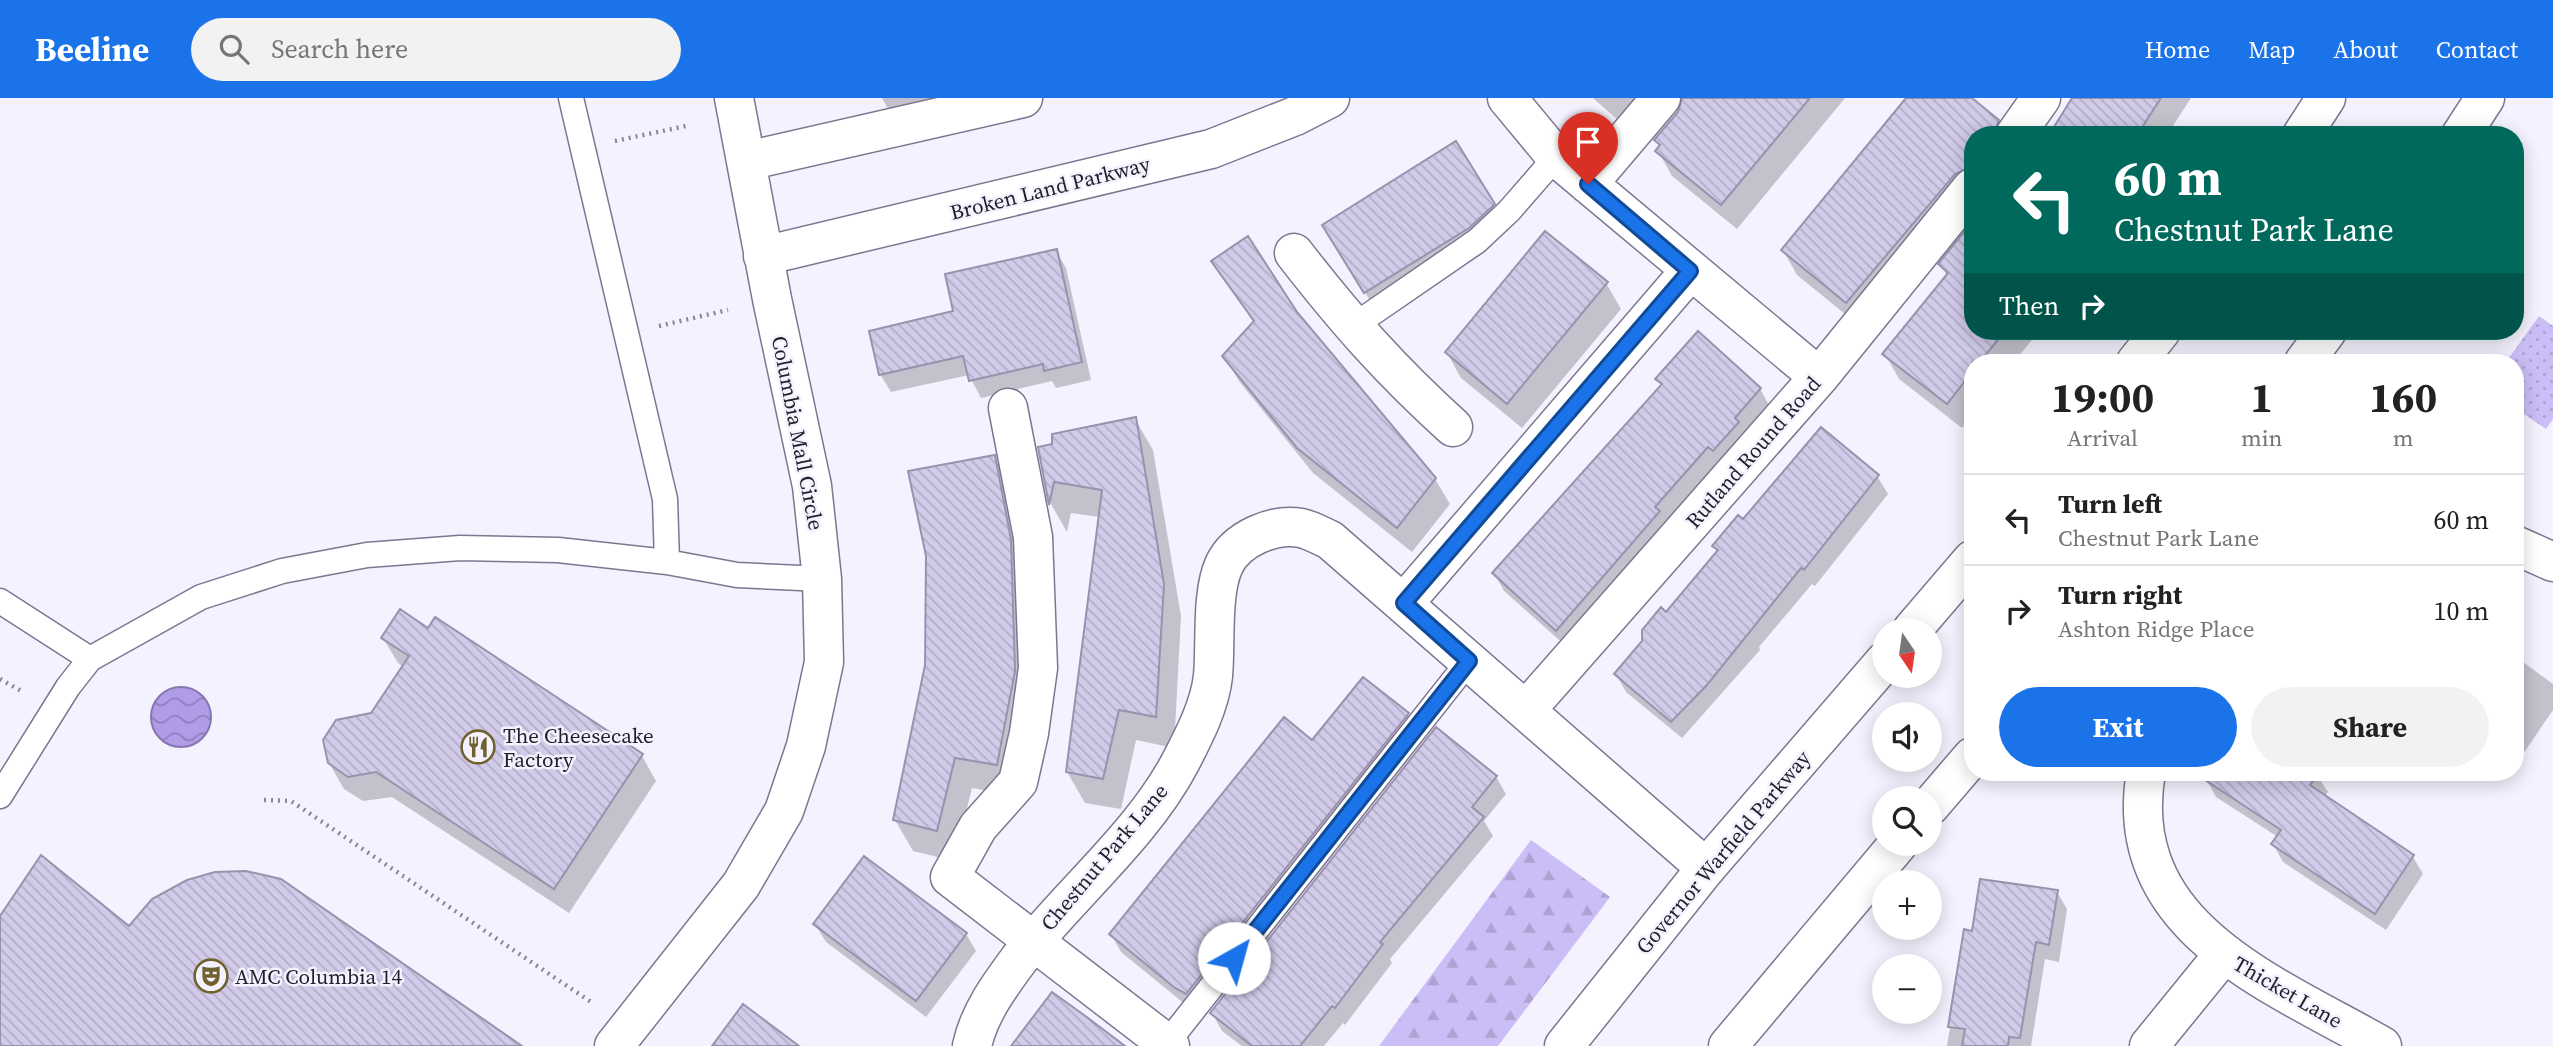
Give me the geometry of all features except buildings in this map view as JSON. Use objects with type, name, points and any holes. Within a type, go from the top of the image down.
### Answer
[{"type":"street","name":"Columbia Mall Circle","points":[[614,1046],[741,885],[784,811],[806,746],[824,662],[822,579],[812,486],[763,256],[734,98]]},
{"type":"street","points":[[747,161],[1023,98]]},
{"type":"street","name":"Broken Land Parkway","points":[[763,256],[1211,149],[1295,116],[1330,98]]},
{"type":"street","points":[[1507,98],[1556,157],[1819,377]]},
{"type":"street","points":[[1588,184],[1661,98]]},
{"type":"street","points":[[2021,126],[2041,98]]},
{"type":"street","points":[[2308,126],[2326,98]]},
{"type":"street","points":[[2467,126],[2485,98]]},
{"type":"street","name":"Rutland Round Road","points":[[1526,710],[1819,377],[1964,198]]},
{"type":"street","points":[[1294,253],[1352,327],[1394,374],[1453,427]]},
{"type":"street","points":[[1404,603],[1690,271]]},
{"type":"street","points":[[2142,354],[2154,340]]},
{"type":"street","points":[[1008,408],[1032,537],[1038,668],[1030,733],[1018,782],[978,827],[950,877],[1168,1045]]},
{"type":"street","name":"Chestnut Park Lane","points":[[972,1046],[975,1032],[996,990],[1034,941],[1156,801],[1181,761],[1202,714],[1213,679],[1224,565],[1238,547],[1254,536],[1273,529],[1300,528],[1330,540],[1706,868]]},
{"type":"street","points":[[2524,549],[2553,562]]},
{"type":"street","points":[[1922,618],[1964,569]]},
{"type":"street","name":"Governor Warfield Parkway","points":[[1564,1046],[1706,868],[1872,676]]},
{"type":"street","points":[[1942,792],[1964,766]]},
{"type":"street","points":[[2144,781],[2146,846],[2158,880],[2176,908],[2223,955]]},
{"type":"street","points":[[1728,1046],[1888,856]]},
{"type":"street","name":"Thicket Lane","points":[[2149,1046],[2223,955],[2382,1046]]},
{"type":"lane","points":[[571,98],[665,499],[667,562]]},
{"type":"lane","points":[[1352,327],[1477,242],[1509,211],[1556,157]]},
{"type":"lane","points":[[0,796],[68,687],[90,659],[201,597],[282,571],[367,555],[460,548],[544,550],[667,562],[737,575],[822,579]]},
{"type":"lane","points":[[0,601],[90,659]]},
{"type":"lane","points":[[1168,1045],[1469,661]]},
{"type":"path","points":[[608,142],[686,126]]},
{"type":"path","points":[[652,328],[729,310]]},
{"type":"path","points":[[0,679],[22,693],[30,682]]},
{"type":"path","points":[[264,800],[292,801],[598,1006]]},
{"type":"green space","points":[[2539,316],[2553,326],[2553,419],[2546,429],[2524,414],[2524,354],[2512,354]]},
{"type":"green space","points":[[1531,840],[1610,897],[1498,1046],[1379,1046]]},
{"type":"water","points":[[175,687],[187,687],[206,700],[211,717],[209,729],[198,742],[187,747],[175,747],[156,734],[151,723],[151,711],[164,692]]},
{"type":"place","name":"The Cheesecake Factory","points":[[478,747]]},
{"type":"place","name":"AMC Columbia 14","points":[[211,976]]},
{"type":"route","points":[[1234,958],[1469,661],[1404,603],[1690,271],[1588,184]]}]
